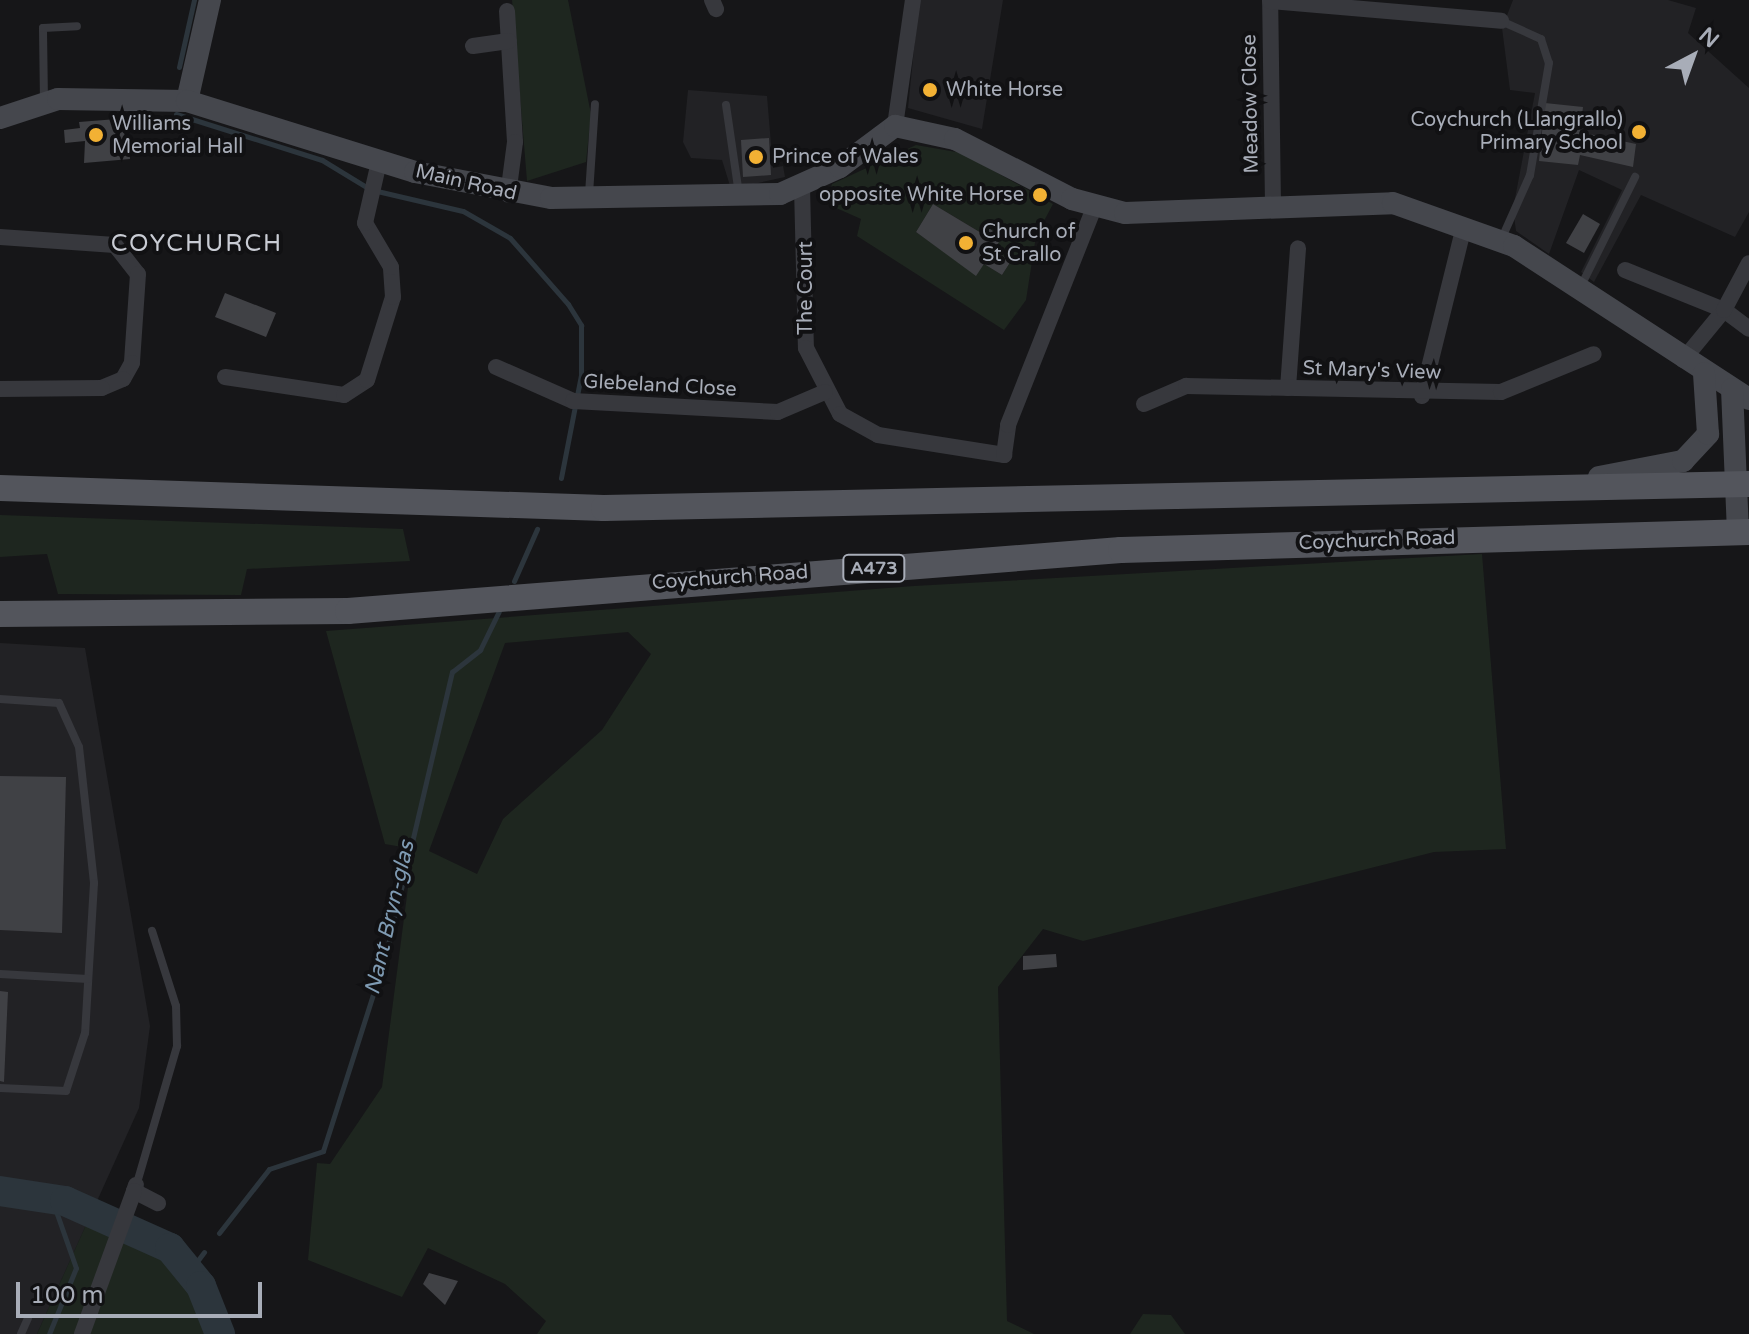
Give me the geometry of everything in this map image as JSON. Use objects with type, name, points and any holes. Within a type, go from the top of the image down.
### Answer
[{"type":"main road","points":[[0,488],[604,508],[1742,484]]},
{"type":"main road","name":"Coychurch Road","points":[[0,614],[348,611],[1121,550],[1744,532]]},
{"type":"street","points":[[187,101],[210,0]]},
{"type":"street","points":[[895,126],[913,0]]},
{"type":"street","name":"Meadow Close","points":[[1273,205],[1269,1],[1501,21]]},
{"type":"street","points":[[507,11],[515,142],[508,195]]},
{"type":"street","points":[[473,46],[509,41]]},
{"type":"street","name":"Main Road","points":[[0,118],[44,102],[120,95],[187,101],[372,179],[508,195],[588,199],[740,199],[802,187]]},
{"type":"street","points":[[802,187],[895,126],[955,139],[1095,205],[1125,213],[1273,205],[1393,203],[1464,226],[1500,241],[1741,394],[1744,532]]},
{"type":"street","points":[[225,377],[344,395],[367,380],[393,282],[365,223],[372,179]]},
{"type":"street","name":"The Court","points":[[802,187],[804,326],[825,392],[853,427],[1004,455],[1008,425],[1095,205]]},
{"type":"street","points":[[1422,396],[1464,226]]},
{"type":"street","points":[[0,237],[115,245],[138,274],[132,363],[123,379],[102,388],[0,389]]},
{"type":"street","points":[[1288,388],[1298,248]]},
{"type":"street","points":[[1683,360],[1724,310],[1749,263]]},
{"type":"street","points":[[1625,270],[1724,310],[1749,329]]},
{"type":"street","name":"St Mary's View","points":[[1144,404],[1186,386],[1422,396],[1501,392],[1594,354]]},
{"type":"street","name":"Glebeland Close","points":[[496,367],[581,401],[778,412],[825,392]]},
{"type":"street","points":[[1547,486],[1683,461],[1708,434],[1704,373]]},
{"type":"street","points":[[82,1334],[133,1194],[158,1203]]},
{"type":"lane","points":[[1500,241],[1530,175],[1549,63],[1541,39],[1501,21]]},
{"type":"lane","points":[[44,102],[43,28],[77,26]]},
{"type":"lane","points":[[588,199],[595,104]]},
{"type":"lane","points":[[726,105],[740,199]]},
{"type":"lane","points":[[1579,291],[1635,177]]},
{"type":"lane","points":[[0,699],[59,703],[79,747],[94,883],[85,1033],[66,1091],[0,1088]]},
{"type":"lane","points":[[133,1194],[177,1046],[176,1006],[152,931]]},
{"type":"lane","points":[[0,974],[88,979]]},
{"type":"lane","points":[[21,1334],[28,1318]]},
{"type":"shaded area","points":[[512,0],[568,0],[591,114],[586,162],[527,181]]},
{"type":"shaded area","points":[[919,0],[1003,0],[982,129],[908,108]]},
{"type":"shaded area","name":"Coychurch (Llangrallo) Primary School","points":[[1513,0],[1668,0],[1696,8],[1688,33],[1749,88],[1749,212],[1735,237],[1641,195],[1594,282],[1581,272],[1622,190],[1579,170],[1549,254],[1516,231],[1513,209],[1535,93],[1510,90],[1502,28]]},
{"type":"shaded area","points":[[688,90],[767,96],[773,168],[783,166],[785,177],[731,189],[722,160],[691,158],[683,142]]},
{"type":"shaded area","points":[[916,145],[962,153],[1053,204],[1036,236],[1026,300],[1004,330],[857,236],[861,219],[825,203],[832,184]],"holes":[[[933,204],[983,234],[987,227],[1002,236],[994,250],[1011,261],[1002,275],[984,264],[976,275],[916,232]]]},
{"type":"shaded area","points":[[0,515],[403,529],[410,561],[247,569],[241,595],[58,594],[47,554],[0,557]]},
{"type":"shaded area","points":[[1482,554],[1506,849],[1434,852],[1083,941],[1043,929],[998,987],[1007,1321],[1034,1334],[537,1334],[546,1321],[505,1284],[428,1248],[402,1297],[308,1260],[317,1163],[330,1164],[382,1087],[413,849],[385,844],[326,631],[914,586]],"holes":[[[628,632],[651,654],[602,730],[503,819],[477,874],[429,851],[505,643]]]},
{"type":"shaded area","points":[[0,643],[85,648],[150,1026],[139,1108],[37,1334],[0,1334]]},
{"type":"shaded area","points":[[86,1225],[173,1262],[209,1334],[37,1334]]},
{"type":"shaded area","points":[[1143,1314],[1171,1315],[1185,1334],[1130,1334]]},
{"type":"building","points":[[1545,103],[1583,107],[1580,132],[1636,144],[1633,167],[1580,155],[1578,165],[1539,161]]},
{"type":"building","name":"Williams Memorial Hall","points":[[117,119],[127,123],[130,159],[84,163],[85,141],[65,143],[64,130],[80,128],[79,122]]},
{"type":"building","name":"Prince of Wales","points":[[769,138],[771,175],[743,177],[741,140]]},
{"type":"building","name":"Church of St Crallo","points":[[933,204],[983,234],[987,227],[1002,237],[994,250],[1011,261],[1002,275],[984,264],[976,276],[916,232]]},
{"type":"building","points":[[1583,214],[1600,224],[1584,253],[1566,243]]},
{"type":"building","points":[[225,293],[276,313],[266,337],[215,317]]},
{"type":"building","points":[[0,776],[66,777],[62,933],[0,930]]},
{"type":"building","points":[[1056,954],[1057,967],[1023,970],[1023,956]]},
{"type":"building","points":[[0,991],[8,992],[4,1082],[0,1081]]},
{"type":"building","points":[[429,1273],[458,1281],[445,1305],[423,1284]]},
{"type":"waterway","name":"Nant Bryn-glas","points":[[179,67],[194,0]]},
{"type":"waterway","name":"Nant Bryn-glas","points":[[176,114],[322,160],[368,188]]},
{"type":"waterway","name":"Nant Bryn-glas","points":[[377,191],[463,211],[510,238],[568,304],[581,325],[581,375],[561,478]]},
{"type":"waterway","name":"Nant Bryn-glas","points":[[514,581],[537,529]]},
{"type":"waterway","name":"Nant Bryn-glas","points":[[219,1233],[269,1169],[323,1151],[386,953],[452,672],[480,650],[499,611]]},
{"type":"waterway","points":[[0,1191],[65,1201],[170,1248],[201,1286],[220,1334]]},
{"type":"waterway","points":[[49,1334],[76,1268],[51,1197]]},
{"type":"waterway","name":"Nant Bryn-glas","points":[[189,1272],[204,1252]]},
{"type":"place","name":"White Horse","points":[[930,90]]},
{"type":"place","name":"Coychurch (Llangrallo) Primary School","points":[[1639,132]]},
{"type":"place","name":"Williams Memorial Hall","points":[[96,135]]},
{"type":"place","name":"Prince of Wales","points":[[756,157]]},
{"type":"place","name":"opposite White Horse","points":[[1040,195]]},
{"type":"place","name":"Church of St Crallo","points":[[966,243]]},
{"type":"district","name":"COYCHURCH","points":[[197,244]]}]
